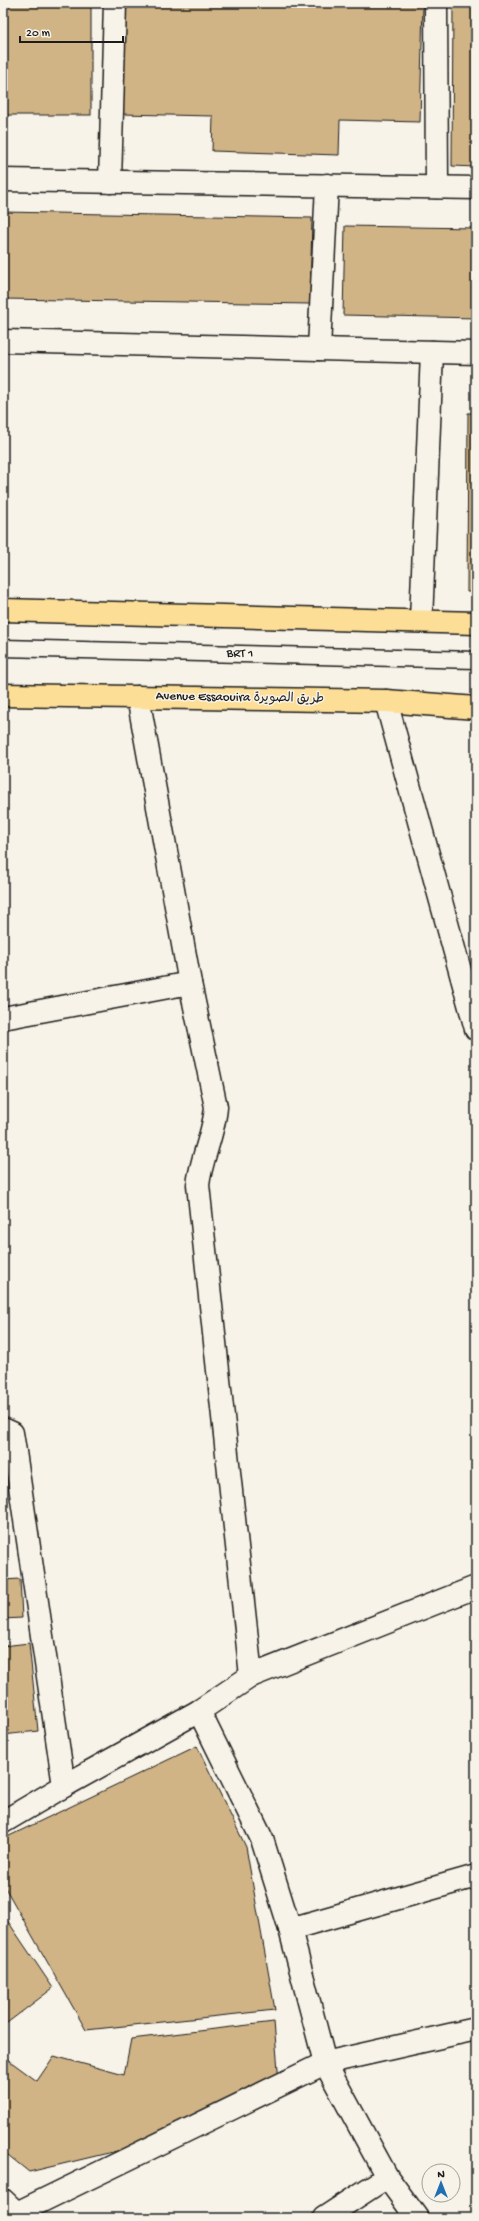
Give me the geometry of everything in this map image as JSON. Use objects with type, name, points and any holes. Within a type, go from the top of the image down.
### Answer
[{"type":"main road","points":[[3,610],[476,622]]},
{"type":"main road","name":"Avenue Essaouira طريق الصويرة","points":[[3,695],[386,701],[476,708]]},
{"type":"street","points":[[110,182],[115,3]]},
{"type":"street","points":[[436,3],[437,187]]},
{"type":"street","points":[[3,180],[476,188]]},
{"type":"street","points":[[319,349],[327,185]]},
{"type":"street","points":[[3,341],[476,353]]},
{"type":"street","points":[[421,621],[432,352]]},
{"type":"street","points":[[138,697],[190,983],[216,1107],[215,1123],[203,1155],[198,1185],[251,1676]]},
{"type":"street","points":[[386,701],[476,1029]]},
{"type":"street","points":[[3,1018],[190,983]]},
{"type":"street","points":[[3,1429],[12,1433],[64,1786]]},
{"type":"street","points":[[3,1822],[64,1786],[199,1711],[251,1676],[476,1587]]},
{"type":"street","points":[[199,1711],[262,1839],[290,1929],[325,2063],[387,2177],[417,2218]]},
{"type":"street","points":[[290,1929],[476,1876]]},
{"type":"street","points":[[14,2210],[325,2063],[476,2029]]},
{"type":"street","points":[[324,2218],[387,2177]]},
{"type":"lane","name":"BRT 1","points":[[3,648],[476,660]]},
{"type":"building","points":[[3,3],[91,3],[91,115],[3,115]]},
{"type":"building","points":[[125,3],[423,3],[420,122],[340,120],[339,155],[212,151],[213,116],[121,114]]},
{"type":"building","points":[[453,3],[476,3],[476,167],[452,166]]},
{"type":"building","points":[[3,212],[312,218],[310,304],[3,299]]},
{"type":"building","points":[[345,226],[476,228],[476,318],[343,315]]},
{"type":"building","points":[[468,413],[476,413],[476,592],[467,592]]},
{"type":"building","points":[[20,1579],[22,1618],[3,1619],[3,1580]]},
{"type":"building","points":[[29,1643],[38,1731],[3,1735],[3,1646]]},
{"type":"building","points":[[197,1746],[246,1847],[275,2010],[86,2030],[3,1884],[3,1839]]},
{"type":"building","points":[[3,1914],[53,1988],[3,2026]]},
{"type":"building","points":[[274,2022],[279,2082],[121,2150],[29,2172],[3,2151],[3,2056],[37,2081],[54,2056],[124,2075],[131,2039]]}]
